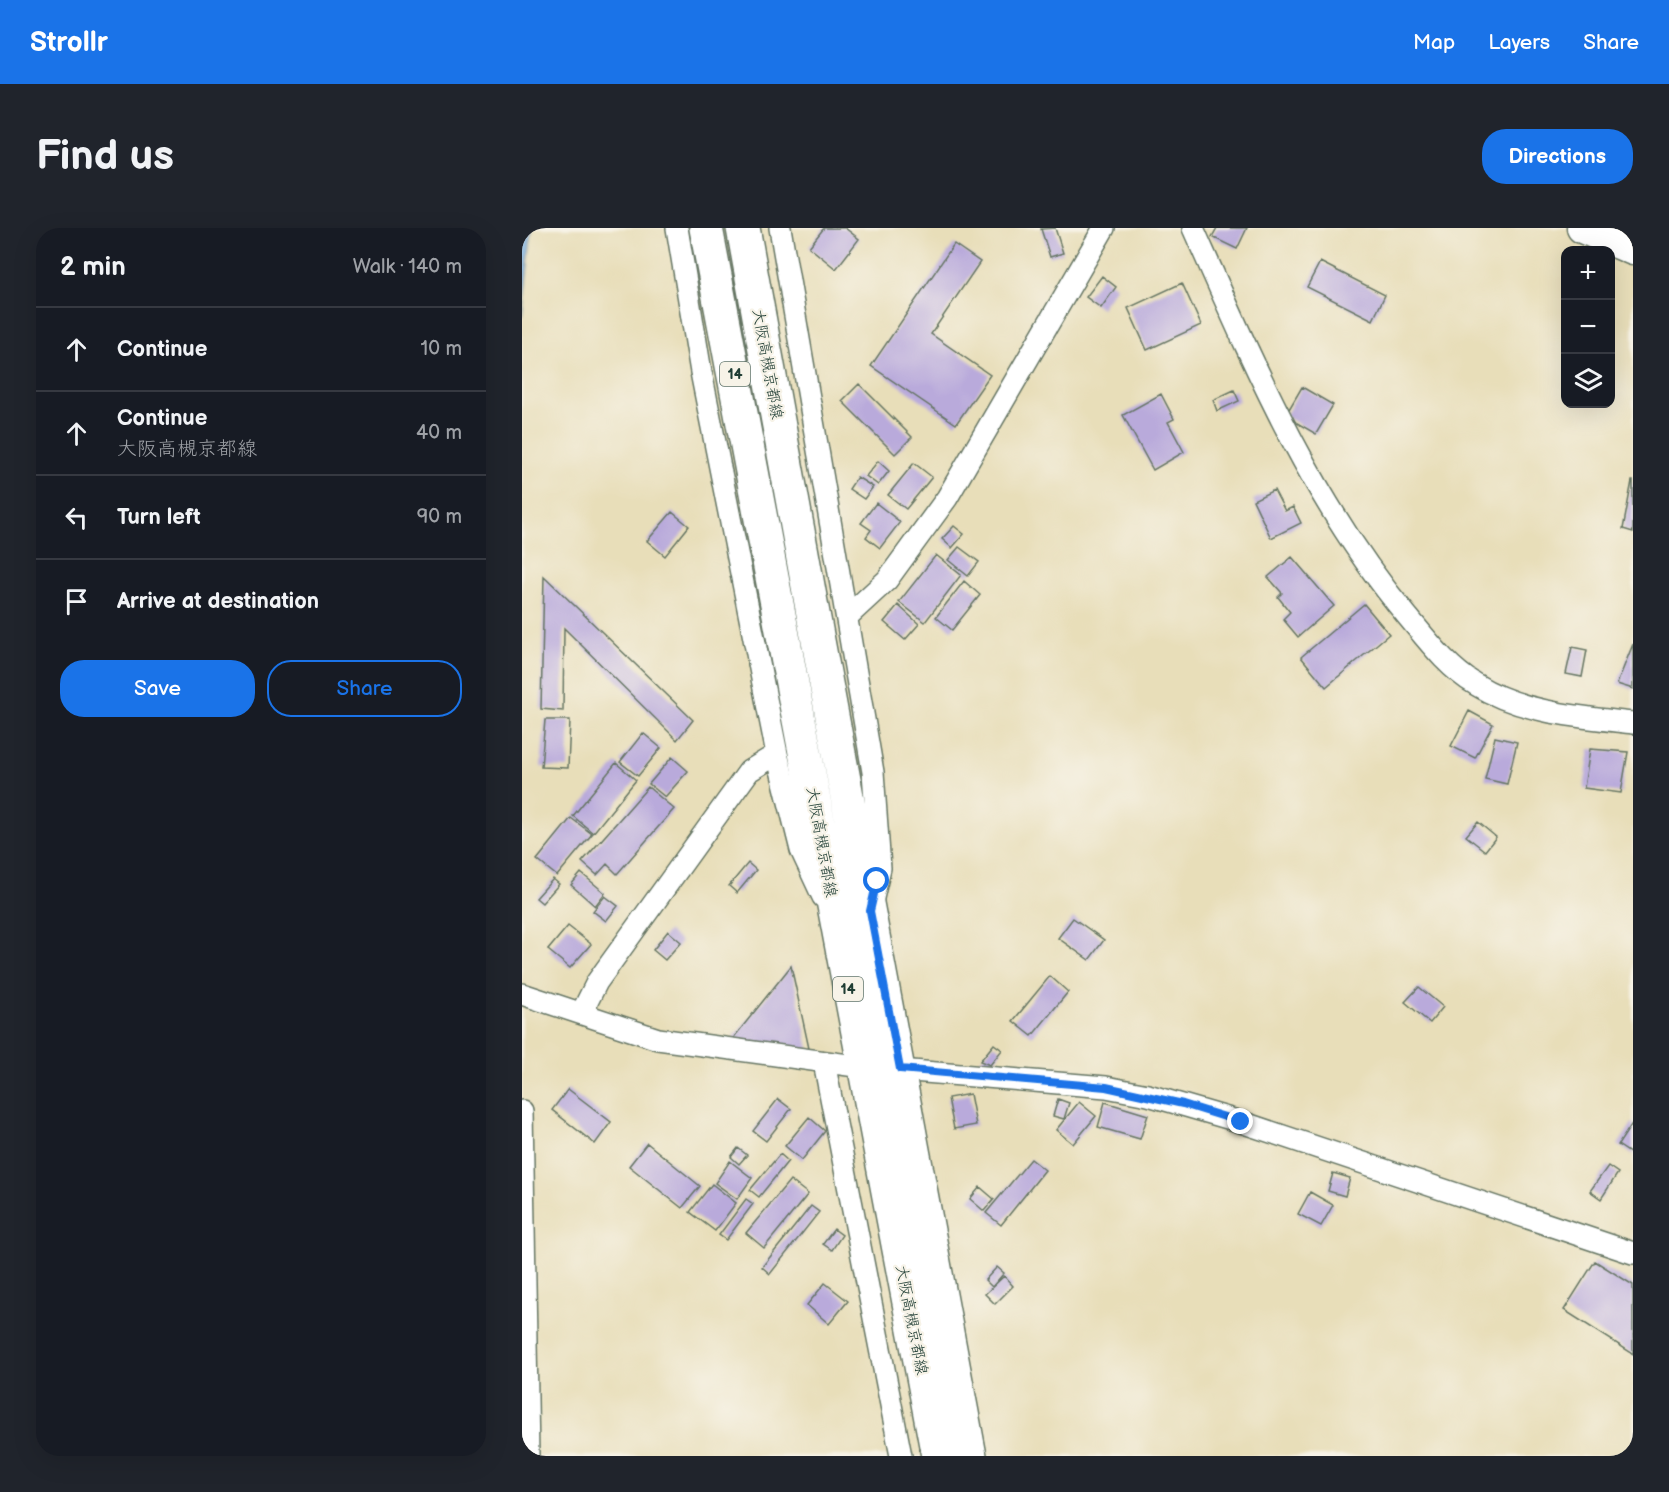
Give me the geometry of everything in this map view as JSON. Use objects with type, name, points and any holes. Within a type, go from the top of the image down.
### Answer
[{"type":"main road","name":"大阪高槻京都線","points":[[706,228],[778,518],[870,911],[970,1456]]},
{"type":"main road","name":"大阪高槻京都線","points":[[743,228],[778,518],[837,925],[938,1456]]},
{"type":"street","points":[[677,228],[701,372],[777,754],[801,850],[837,925]]},
{"type":"street","points":[[780,228],[873,772],[880,868],[870,911]]},
{"type":"street","points":[[848,616],[887,580],[947,498],[1104,228]]},
{"type":"street","points":[[1193,228],[1287,430],[1352,545],[1440,656],[1474,684],[1512,703],[1584,718],[1633,723]]},
{"type":"street","points":[[1582,228],[1633,250]]},
{"type":"street","points":[[582,1012],[597,982],[749,771],[777,754]]},
{"type":"street","points":[[522,994],[658,1039],[863,1067],[1106,1087],[1166,1100],[1633,1253]]},
{"type":"street","points":[[825,1062],[900,1456]]},
{"type":"street","points":[[522,1111],[528,1456]]},
{"type":"water","points":[[522,228],[532,228],[522,317]]},
{"type":"building","points":[[824,228],[845,228],[859,239],[836,269],[809,247]]},
{"type":"building","points":[[1055,228],[1063,253],[1050,257],[1041,229]]},
{"type":"building","points":[[1217,228],[1247,228],[1237,249],[1212,237]]},
{"type":"building","points":[[954,244],[980,262],[931,334],[990,375],[956,424],[871,366]]},
{"type":"building","points":[[1320,262],[1385,295],[1373,320],[1307,287]]},
{"type":"building","points":[[1102,276],[1116,287],[1101,308],[1086,297]]},
{"type":"building","points":[[1182,283],[1201,325],[1147,350],[1128,308]]},
{"type":"building","points":[[859,384],[912,437],[895,454],[842,401]]},
{"type":"building","points":[[1302,387],[1333,405],[1316,434],[1285,416]]},
{"type":"building","points":[[1234,390],[1239,401],[1217,411],[1213,400]]},
{"type":"building","points":[[1161,394],[1174,419],[1168,422],[1184,452],[1153,470],[1123,415]]},
{"type":"building","points":[[878,461],[889,471],[878,485],[866,476]]},
{"type":"building","points":[[914,463],[932,477],[906,509],[888,495]]},
{"type":"building","points":[[857,477],[873,487],[864,499],[849,489]]},
{"type":"building","points":[[1633,481],[1633,532],[1623,529]]},
{"type":"building","points":[[1274,490],[1285,511],[1293,507],[1301,523],[1271,538],[1253,500]]},
{"type":"building","points":[[876,503],[900,522],[880,548],[866,537],[871,530],[861,523]]},
{"type":"building","points":[[672,512],[689,526],[665,556],[647,541]]},
{"type":"building","points":[[954,526],[964,534],[952,548],[942,539]]},
{"type":"building","points":[[959,547],[979,562],[968,576],[948,560]]},
{"type":"building","points":[[936,555],[961,575],[925,622],[899,602]]},
{"type":"building","points":[[1292,557],[1334,606],[1298,637],[1283,619],[1290,612],[1278,597],[1282,593],[1268,577]]},
{"type":"building","points":[[544,576],[693,720],[677,740],[564,628],[563,711],[541,709]]},
{"type":"building","points":[[964,581],[980,595],[952,630],[936,617]]},
{"type":"building","points":[[1364,604],[1389,634],[1326,687],[1301,657]]},
{"type":"building","points":[[898,605],[919,624],[905,640],[884,622]]},
{"type":"building","points":[[1633,644],[1633,689],[1617,684]]},
{"type":"building","points":[[1572,647],[1587,650],[1582,677],[1566,674]]},
{"type":"building","points":[[1469,711],[1493,724],[1475,758],[1451,746]]},
{"type":"building","points":[[545,720],[570,720],[568,768],[541,767]]},
{"type":"building","points":[[643,733],[661,748],[638,776],[620,762]]},
{"type":"building","points":[[1495,737],[1517,742],[1507,784],[1485,779]]},
{"type":"building","points":[[1590,749],[1628,752],[1621,793],[1584,788]]},
{"type":"building","points":[[672,757],[688,771],[665,797],[649,784]]},
{"type":"building","points":[[616,763],[636,780],[593,833],[573,816]]},
{"type":"building","points":[[648,787],[674,809],[617,874],[607,864],[597,875],[582,862]]},
{"type":"building","points":[[571,818],[592,834],[557,876],[537,860]]},
{"type":"building","points":[[1478,822],[1496,837],[1485,851],[1466,836]]},
{"type":"building","points":[[748,863],[756,870],[737,893],[729,886]]},
{"type":"building","points":[[581,873],[605,893],[595,906],[571,885]]},
{"type":"building","points":[[553,879],[559,884],[542,903],[536,898]]},
{"type":"building","points":[[605,896],[618,906],[606,921],[593,911]]},
{"type":"building","points":[[1073,918],[1104,940],[1089,960],[1058,938]]},
{"type":"building","points":[[568,926],[591,944],[570,968],[548,950]]},
{"type":"building","points":[[668,931],[681,942],[665,960],[653,950]]},
{"type":"building","points":[[791,966],[810,1053],[731,1041]]},
{"type":"building","points":[[1050,976],[1068,992],[1032,1036],[1013,1021]]},
{"type":"building","points":[[1419,987],[1443,1007],[1430,1023],[1405,1002]]},
{"type":"building","points":[[994,1044],[1002,1050],[990,1065],[980,1061]]},
{"type":"building","points":[[568,1089],[611,1122],[595,1144],[552,1110]]},
{"type":"building","points":[[970,1094],[976,1125],[954,1129],[948,1098]]},
{"type":"building","points":[[778,1099],[791,1109],[766,1141],[753,1131]]},
{"type":"building","points":[[1058,1099],[1069,1103],[1064,1119],[1053,1116]]},
{"type":"building","points":[[1079,1102],[1096,1116],[1073,1144],[1056,1130]]},
{"type":"building","points":[[1105,1102],[1148,1115],[1140,1139],[1098,1127]]},
{"type":"building","points":[[809,1117],[825,1131],[802,1160],[785,1146]]},
{"type":"building","points":[[1633,1122],[1633,1155],[1618,1145]]},
{"type":"building","points":[[647,1143],[700,1186],[682,1208],[629,1166]]},
{"type":"building","points":[[738,1148],[747,1155],[739,1164],[731,1157]]},
{"type":"building","points":[[780,1154],[788,1161],[759,1197],[750,1190]]},
{"type":"building","points":[[1031,1159],[1045,1170],[1001,1225],[986,1213]]},
{"type":"building","points":[[730,1161],[752,1178],[737,1199],[715,1183]]},
{"type":"building","points":[[1608,1166],[1618,1173],[1601,1199],[1590,1191]]},
{"type":"building","points":[[1333,1173],[1350,1178],[1345,1196],[1328,1191]]},
{"type":"building","points":[[790,1180],[808,1194],[764,1248],[746,1233]]},
{"type":"building","points":[[712,1184],[736,1203],[715,1231],[690,1212]]},
{"type":"building","points":[[980,1187],[994,1199],[984,1211],[970,1199]]},
{"type":"building","points":[[1310,1192],[1333,1205],[1321,1226],[1298,1214]]},
{"type":"building","points":[[746,1199],[753,1204],[726,1240],[719,1235]]},
{"type":"building","points":[[811,1206],[819,1212],[770,1274],[762,1267]]},
{"type":"building","points":[[834,1229],[842,1235],[832,1250],[823,1244]]},
{"type":"building","points":[[1595,1261],[1633,1285],[1633,1354],[1564,1310]]},
{"type":"building","points":[[997,1267],[1004,1273],[992,1287],[985,1280]]},
{"type":"building","points":[[1004,1276],[1013,1286],[995,1304],[985,1294]]},
{"type":"building","points":[[825,1283],[848,1301],[829,1324],[807,1305]]},
{"type":"route","points":[[877,881],[870,911],[900,1069],[933,1074],[1106,1087],[1183,1104],[1241,1122]]}]
